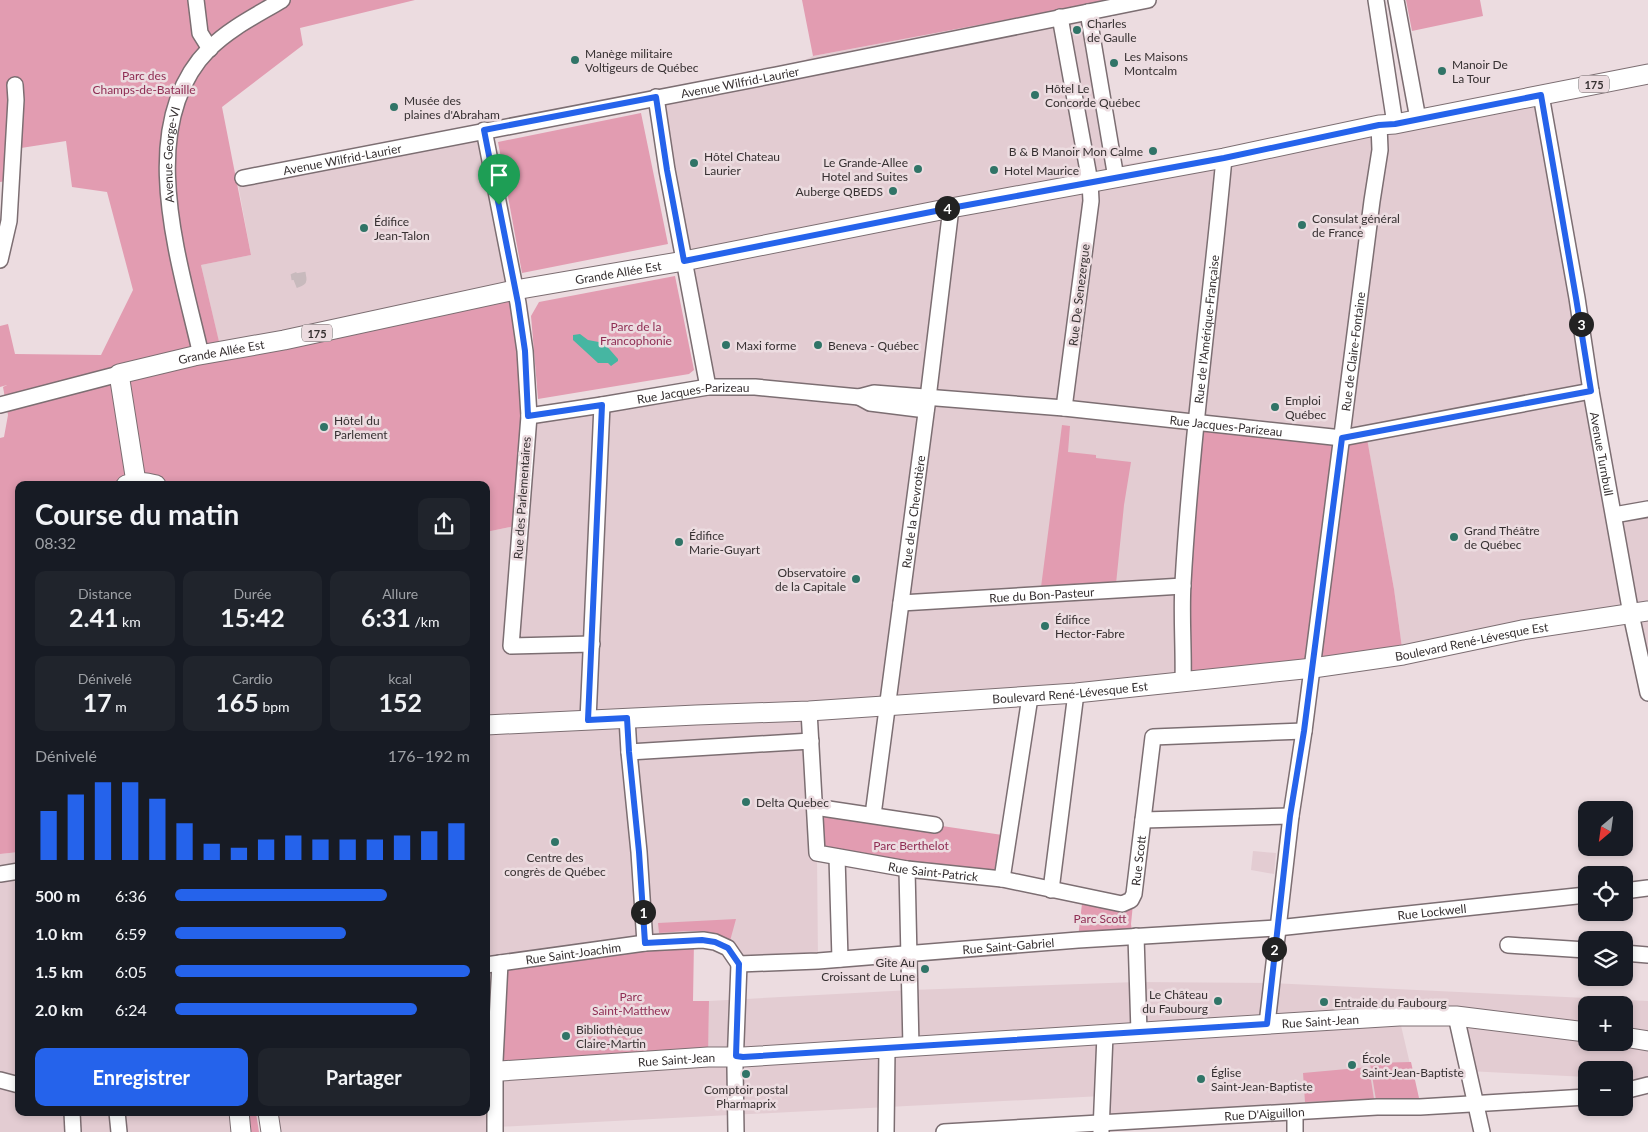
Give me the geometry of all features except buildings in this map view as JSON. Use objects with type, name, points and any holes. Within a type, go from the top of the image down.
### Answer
[{"type":"main road","name":"Grande Allée Est","points":[[119,374],[201,355],[284,340],[516,290],[684,261],[951,208],[1224,158],[1387,124],[1648,74]]},
{"type":"main road","points":[[119,374],[131,481]]},
{"type":"main road","name":"Boulevard René-Lévesque Est","points":[[490,725],[887,707],[1076,693],[1313,668],[1403,655],[1522,630],[1640,612]]},
{"type":"main road","name":"Rue Saint-Jean","points":[[491,1071],[699,1057],[743,1057],[888,1049],[1399,1016],[1456,1016],[1578,1031]]},
{"type":"main road","points":[[1633,1038],[1648,1041]]},
{"type":"main road","points":[[239,1116],[241,1132]]},
{"type":"main road","points":[[269,1116],[271,1132]]},
{"type":"street","points":[[196,0],[200,33],[210,49]]},
{"type":"street","name":"Avenue George-VI","points":[[201,355],[175,238],[167,188],[168,152],[173,112],[181,90],[193,69],[210,49],[236,27],[282,0]]},
{"type":"street","name":"Avenue Wilfrid-Laurier","points":[[243,178],[1148,0]]},
{"type":"street","name":"Rue de Claire-Fontaine","points":[[1267,1024],[1290,816],[1313,668],[1372,200],[1380,150],[1387,124],[1376,0]]},
{"type":"street","points":[[1396,0],[1418,119]]},
{"type":"street","points":[[1088,12],[1116,178]]},
{"type":"street","name":"Rue De Senezergue","points":[[1060,17],[1090,182],[1091,201],[1064,408]]},
{"type":"street","points":[[0,260],[9,221],[16,100],[15,85]]},
{"type":"street","name":"Avenue Turnbull","points":[[1541,95],[1614,515],[1640,612],[1648,693]]},
{"type":"street","points":[[656,97],[667,170],[708,387]]},
{"type":"street","name":"Rue des Parlementaires","points":[[484,130],[516,290],[525,351],[528,416],[511,646],[592,644]]},
{"type":"street","name":"Rue de l'Amérique-Française","points":[[1183,682],[1183,586],[1196,422],[1224,158]]},
{"type":"street","name":"Rue de la Chevrotière","points":[[873,815],[951,208]]},
{"type":"street","points":[[0,405],[119,374]]},
{"type":"street","name":"Rue Jacques-Parizeau","points":[[528,416],[708,387],[755,386],[859,397],[874,393],[927,404],[1064,408],[1342,438],[1591,391]]},
{"type":"street","points":[[588,720],[602,405]]},
{"type":"street","points":[[1614,515],[1648,509]]},
{"type":"street","name":"Rue du Bon-Pasteur","points":[[900,604],[1183,586]]},
{"type":"street","points":[[1051,890],[1076,693]]},
{"type":"street","points":[[1002,880],[1030,697]]},
{"type":"street","points":[[809,711],[815,807],[935,825]]},
{"type":"street","points":[[627,718],[645,943]]},
{"type":"street","name":"Rue Scott","points":[[1051,890],[1122,904],[1131,900],[1134,894],[1153,737],[1304,731]]},
{"type":"street","points":[[629,752],[811,741]]},
{"type":"street","name":"Rue Saint-Patrick","points":[[815,807],[817,853],[908,869],[1002,880],[1051,890]]},
{"type":"street","points":[[1143,820],[1290,816]]},
{"type":"street","points":[[837,857],[840,959]]},
{"type":"street","points":[[908,869],[911,1047]]},
{"type":"street","points":[[0,874],[15,872]]},
{"type":"street","points":[[1633,890],[1648,888]]},
{"type":"street","name":"Rue Lockwell","points":[[1277,928],[1578,895]]},
{"type":"street","name":"Rue Saint-Gabriel","points":[[739,964],[840,959],[1136,936],[1277,928]]},
{"type":"street","points":[[1136,936],[1139,1032]]},
{"type":"street","name":"Rue Saint-Joachim","points":[[493,964],[645,943],[702,940],[715,942],[728,948],[739,964]]},
{"type":"street","points":[[1508,944],[1578,949]]},
{"type":"street","points":[[1633,954],[1648,955]]},
{"type":"street","points":[[493,964],[491,1071],[496,1132]]},
{"type":"street","points":[[736,1132],[739,964]]},
{"type":"street","points":[[1456,1016],[1482,1132]]},
{"type":"street","points":[[1102,1127],[1105,1035]]},
{"type":"street","points":[[886,1132],[888,1049]]},
{"type":"street","points":[[0,1080],[15,1084]]},
{"type":"street","points":[[1633,1089],[1648,1085]]},
{"type":"street","name":"Rue D'Aiguillon","points":[[944,1132],[1102,1127],[1377,1107],[1420,1107],[1578,1097]]},
{"type":"street","points":[[1295,1113],[1295,1132]]},
{"type":"street","points":[[72,1116],[72,1132]]},
{"type":"street","points":[[117,1116],[119,1132]]},
{"type":"shaded area","points":[[1090,4],[1121,165],[1379,125],[1544,93],[1614,515],[1648,509],[1648,702],[1631,614],[1403,655],[1394,589],[1366,434],[1183,682],[809,711],[817,853],[818,961],[739,964],[715,942],[490,965],[490,531],[520,525],[529,416],[708,386],[656,97],[776,75],[813,56]]},
{"type":"shaded area","name":"Édifice Jean-Talon","points":[[484,130],[515,290],[221,351],[201,265],[251,255],[237,179]]},
{"type":"shaded area","points":[[580,334],[588,340],[604,343],[618,361],[611,366],[608,363],[598,363],[573,340],[573,335]]},
{"type":"shaded area","points":[[1253,851],[1276,853],[1274,874],[1251,870]]},
{"type":"shaded area","points":[[15,852],[15,1116],[239,1116],[241,1132],[0,1132],[0,854]]},
{"type":"shaded area","points":[[1137,982],[1271,983],[1578,998],[1578,1051],[1633,1051],[1633,1000],[1648,1001],[1648,1081],[1633,1080],[1633,1061],[1578,1061],[1578,1077],[1468,1071],[1456,1016],[1399,1017],[1420,1107],[1102,1122],[1102,1096],[496,1127],[495,1132],[271,1132],[268,1116],[490,1116],[490,1011],[498,1010],[708,1045],[709,1001],[911,990]]},
{"type":"green space","name":"Parc des Champs-de-Bataille","points":[[0,0],[415,0],[300,28],[303,45],[222,107],[251,255],[201,265],[221,350],[515,290],[522,344],[520,525],[490,531],[490,481],[15,481],[15,852],[0,854],[0,438],[4,437],[8,415],[3,387],[7,385],[0,387],[0,326],[8,324],[15,354],[101,355],[133,290],[107,192],[72,187],[66,141],[21,148],[20,179],[0,182]]},
{"type":"green space","points":[[802,0],[1112,0],[813,56]]},
{"type":"green space","points":[[1406,0],[1480,0],[1483,16],[1412,31]]},
{"type":"green space","points":[[641,113],[668,244],[522,273],[498,142]]},
{"type":"green space","name":"Parc de la Francophonie","points":[[675,276],[694,370],[689,374],[538,399],[531,316],[539,302]]},
{"type":"green space","points":[[1196,422],[1366,433],[1394,589],[1403,655],[1183,682]]},
{"type":"green space","points":[[1062,425],[1070,426],[1068,452],[1096,455],[1096,458],[1131,462],[1124,505],[1116,584],[1040,595]]},
{"type":"green space","name":"Parc Berthelot","points":[[815,807],[1009,836],[1002,879],[817,853]]},
{"type":"green space","name":"Parc Scott","points":[[1083,895],[1133,904],[1132,931],[1078,938]]},
{"type":"green space","points":[[736,919],[730,941],[713,933],[686,931],[659,933],[658,923]]},
{"type":"green space","name":"Parc Saint-Matthew","points":[[694,941],[693,1001],[709,1001],[708,1057],[495,1071],[500,963]]},
{"type":"green space","points":[[1411,1062],[1419,1098],[1376,1100],[1370,1063]]},
{"type":"green space","points":[[1369,1067],[1374,1099],[1305,1102],[1303,1073]]},
{"type":"green space","points":[[249,1116],[256,1116],[259,1132],[251,1132]]},
{"type":"tunnel","points":[[294,281],[299,279],[298,273]]},
{"type":"place","name":"Charles de Gaulle","points":[[1077,30]]},
{"type":"place","name":"Manège militaire Voltigeurs de Québec","points":[[575,60]]},
{"type":"place","name":"Les Maisons Montcalm","points":[[1114,63]]},
{"type":"place","name":"Manoir De La Tour","points":[[1442,71]]},
{"type":"place","name":"Hôtel Le Concorde Québec","points":[[1035,95]]},
{"type":"place","name":"Musée des plaines d'Abraham","points":[[394,107]]},
{"type":"place","name":"B & B Manoir Mon Calme","points":[[1153,151]]},
{"type":"place","name":"Hôtel Chateau Laurier","points":[[694,163]]},
{"type":"place","name":"Le Grande-Allee Hotel and Suites","points":[[918,169]]},
{"type":"place","name":"Hotel Maurice","points":[[994,170]]},
{"type":"place","name":"Auberge QBEDS","points":[[893,191]]},
{"type":"place","name":"Consulat général de France","points":[[1302,225]]},
{"type":"place","name":"Édifice Jean-Talon","points":[[364,228]]},
{"type":"place","name":"Maxi forme","points":[[726,345]]},
{"type":"place","name":"Beneva - Québec","points":[[818,345]]},
{"type":"place","name":"Emploi Québec","points":[[1275,407]]},
{"type":"place","name":"Hôtel du Parlement","points":[[324,427]]},
{"type":"place","name":"Grand Théâtre de Québec","points":[[1454,537]]},
{"type":"place","name":"Édifice Marie-Guyart","points":[[679,542]]},
{"type":"place","name":"Observatoire de la Capitale","points":[[856,579]]},
{"type":"place","name":"Édifice Hector-Fabre","points":[[1045,626]]},
{"type":"place","name":"Delta Quebec","points":[[746,802]]},
{"type":"place","name":"Centre des congrès de Québec","points":[[555,842]]},
{"type":"place","name":"Gite Au Croissant de Lune","points":[[925,969]]},
{"type":"place","name":"Le Château du Faubourg","points":[[1218,1001]]},
{"type":"place","name":"Entraide du Faubourg","points":[[1324,1002]]},
{"type":"place","name":"Bibliothèque Claire-Martin","points":[[566,1036]]},
{"type":"place","name":"École Saint-Jean-Baptiste","points":[[1352,1065]]},
{"type":"place","name":"Comptoir postal Pharmaprix","points":[[746,1074]]},
{"type":"place","name":"Église Saint-Jean-Baptiste","points":[[1201,1079]]},
{"type":"route","points":[[1541,95],[1591,391],[1342,438],[1313,668],[1290,816],[1288,849],[1277,928],[1267,1024],[888,1049],[736,1056],[739,964],[728,948],[715,942],[702,940],[645,943],[627,718],[588,720],[603,422],[602,405],[528,416],[525,351],[518,303],[499,205],[484,130],[656,97],[684,261],[951,208],[1224,158],[1379,125],[1395,124],[1541,95]]}]
